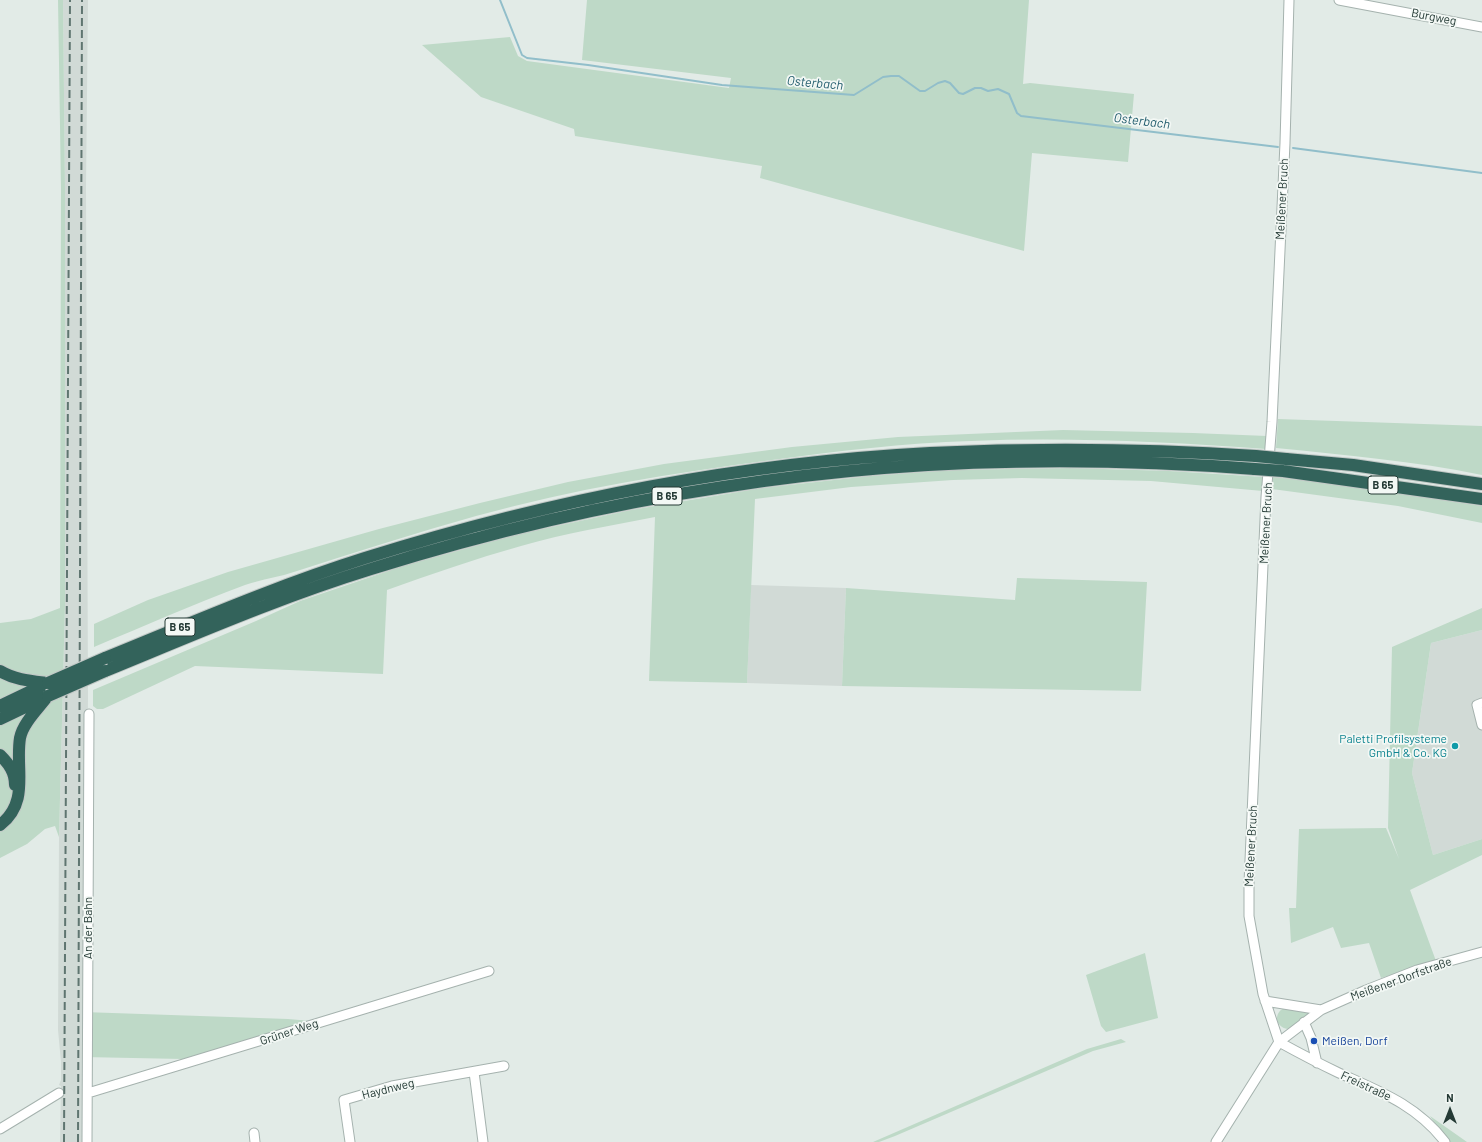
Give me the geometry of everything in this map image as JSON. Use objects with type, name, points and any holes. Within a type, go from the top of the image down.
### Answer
[{"type":"highway","name":"B 65","points":[[0,706],[105,658],[255,596],[365,558],[461,530],[587,500],[656,486],[788,466],[858,458],[927,453],[1007,450],[1099,449],[1203,453],[1255,462],[1284,465],[1482,499]]},
{"type":"highway","name":"B 65","points":[[0,719],[105,671],[249,611],[368,570],[520,527],[658,497],[789,478],[894,467],[998,462],[1106,461],[1201,464],[1255,462]]},
{"type":"highway","name":"B 65","points":[[1284,465],[1353,465],[1482,484]]},
{"type":"highway","points":[[0,671],[20,680],[48,683]]},
{"type":"highway","points":[[0,825],[6,820],[16,805],[20,788],[20,737],[29,720],[48,697]]},
{"type":"highway","points":[[0,755],[10,765],[15,777],[15,788],[12,803],[3,818],[0,820]]},
{"type":"street","name":"Meißener Bruch","points":[[1279,1042],[1263,994],[1248,916],[1266,497],[1272,422],[1285,143],[1289,0]]},
{"type":"street","name":"Burgweg","points":[[1339,0],[1367,2],[1482,26]]},
{"type":"street","points":[[1482,703],[1477,705],[1482,725]]},
{"type":"street","name":"An der Bahn","points":[[87,1142],[89,714]]},
{"type":"street","name":"Meißener Dorfstraße","points":[[1216,1142],[1279,1042],[1304,1022],[1321,1010],[1366,990],[1417,970],[1482,952]]},
{"type":"street","name":"Grüner Weg","points":[[88,1093],[489,970]]},
{"type":"street","points":[[1265,1001],[1321,1010]]},
{"type":"street","points":[[1304,1022],[1311,1038],[1317,1062]]},
{"type":"street","name":"Freistraße","points":[[1279,1042],[1409,1107],[1432,1127],[1445,1142]]},
{"type":"street","name":"Haydnweg","points":[[350,1142],[344,1100],[392,1086],[504,1066]]},
{"type":"street","points":[[474,1072],[481,1142]]},
{"type":"street","points":[[0,1129],[59,1093]]},
{"type":"shaded area","points":[[63,0],[88,0],[86,187],[88,697],[82,1142],[60,1142],[61,1086],[59,1085],[61,1080],[61,1062],[58,1030],[59,837],[65,605],[65,189]]},
{"type":"shaded area","points":[[751,585],[846,588],[842,686],[747,683]]},
{"type":"shaded area","points":[[1482,630],[1482,839],[1433,855],[1412,773],[1431,643]]},
{"type":"green space","points":[[58,0],[63,0],[65,189],[65,605],[59,837],[55,826],[45,829],[27,844],[0,858],[0,623],[31,619],[60,608],[61,189]]},
{"type":"green space","points":[[587,0],[1029,0],[1023,84],[1030,83],[1134,94],[1128,162],[1032,153],[1024,251],[760,178],[762,166],[575,136],[574,129],[481,97],[422,45],[510,37],[518,56],[527,61],[729,88],[731,78],[582,60]]},
{"type":"green space","points":[[1278,419],[1482,426],[1482,475],[1405,462],[1276,448]]},
{"type":"green space","points":[[1063,430],[1267,436],[1266,449],[1155,442],[1082,440],[946,442],[871,448],[797,457],[698,470],[623,483],[513,506],[386,543],[291,573],[251,583],[188,607],[94,647],[94,624],[148,600],[228,572],[379,529],[568,482],[664,464],[792,447],[898,437]]},
{"type":"green space","points":[[1070,468],[1169,471],[1264,477],[1263,491],[1151,481],[1022,478],[953,480],[851,487],[755,499],[747,683],[649,681],[655,517],[538,541],[470,561],[387,590],[383,674],[195,666],[103,709],[97,709],[93,706],[93,690],[300,601],[406,565],[519,534],[631,510],[762,488],[870,476],[953,470]]},
{"type":"green space","points":[[1273,477],[1339,484],[1482,506],[1482,523],[1398,506],[1272,489]]},
{"type":"green space","points":[[1017,578],[1147,582],[1141,691],[842,686],[846,588],[1015,600]]},
{"type":"green space","points":[[1482,608],[1482,630],[1431,643],[1412,773],[1433,855],[1482,839],[1482,855],[1410,890],[1436,961],[1381,978],[1369,943],[1341,948],[1333,927],[1291,943],[1289,908],[1296,908],[1299,829],[1386,828],[1399,859],[1388,828],[1392,647]]},
{"type":"green space","points":[[1145,953],[1158,1018],[1106,1032],[1101,1026],[1086,975]]},
{"type":"green space","points":[[1287,1007],[1309,1012],[1308,1015],[1288,1029],[1283,1028],[1278,1022],[1277,1015],[1282,1009]]},
{"type":"green space","points":[[83,1012],[311,1021],[183,1059],[83,1057]]},
{"type":"green space","points":[[1121,1039],[1126,1042],[1093,1051],[895,1136],[879,1142],[873,1142],[1087,1049]]},
{"type":"green space","points":[[1430,1116],[1467,1142],[1447,1142]]},
{"type":"waterway","name":"Osterbach","points":[[500,0],[522,55],[527,58],[588,65],[722,85],[854,95],[883,77],[899,76],[920,91],[925,91],[938,83],[945,81],[950,83],[959,93],[963,94],[975,88],[981,88],[988,91],[998,89],[1009,94],[1017,113],[1021,116],[1278,147]]},
{"type":"waterway","name":"Osterbach","points":[[1293,148],[1482,173]]},
{"type":"railway","points":[[64,1142],[70,0]]},
{"type":"railway","points":[[78,1142],[82,0]]},
{"type":"place","name":"Paletti Profilsysteme GmbH & Co. KG","points":[[1455,746]]},
{"type":"place","name":"Meißen, Dorf","points":[[1314,1041]]}]
